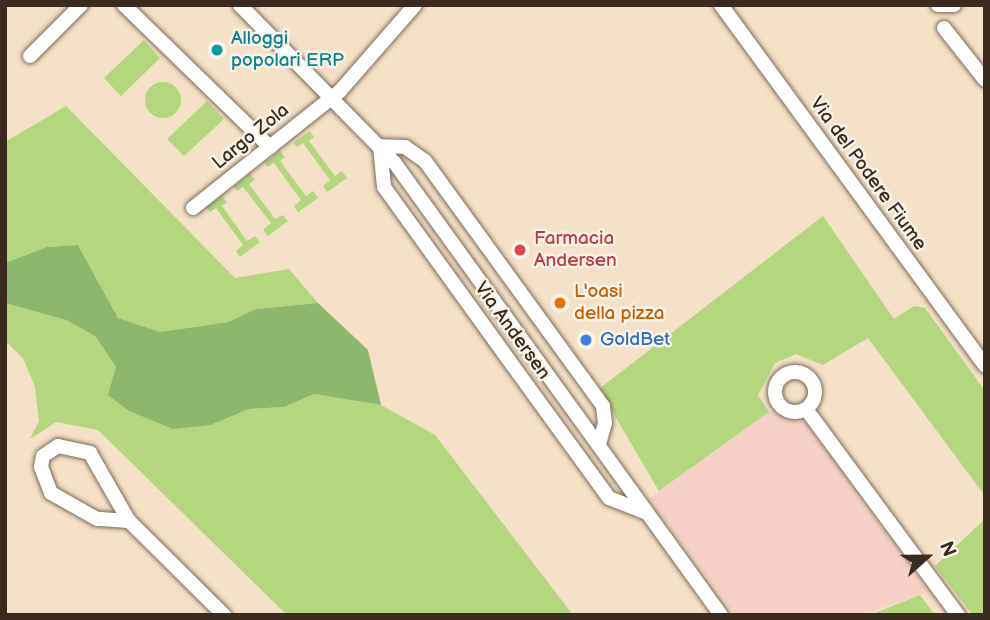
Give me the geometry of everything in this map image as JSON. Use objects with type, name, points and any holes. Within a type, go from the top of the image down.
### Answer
[{"type":"street","points":[[30,56],[81,5]]},
{"type":"street","points":[[124,5],[270,147]]},
{"type":"street","name":"Via Andersen","points":[[240,5],[380,146],[722,615]]},
{"type":"street","name":"Largo Zola","points":[[193,208],[333,97],[415,5]]},
{"type":"street","name":"Via del Podere Fiume","points":[[720,5],[985,366]]},
{"type":"street","points":[[938,5],[954,5]]},
{"type":"street","points":[[944,28],[985,80]]},
{"type":"street","name":"Via Andersen","points":[[380,146],[413,150],[425,161],[603,406],[605,423],[599,444]]},
{"type":"street","name":"Via Andersen","points":[[380,146],[384,187],[609,498],[647,513]]},
{"type":"street","points":[[806,409],[958,615]]},
{"type":"street","points":[[129,521],[97,519],[51,493],[41,467],[43,456],[58,446],[90,453],[129,521],[225,615]]},
{"type":"shaded area","points":[[769,412],[804,421],[928,592],[862,615],[735,615],[649,499]]},
{"type":"green space","points":[[144,40],[160,58],[121,96],[104,78]]},
{"type":"green space","points":[[163,82],[176,87],[181,100],[176,113],[163,118],[150,113],[145,100],[150,87]]},
{"type":"green space","points":[[207,101],[224,119],[184,156],[167,139]]},
{"type":"green space","points":[[66,106],[235,278],[289,269],[318,303],[256,309],[228,322],[160,332],[118,318],[78,245],[47,247],[5,263],[5,142]]},
{"type":"green space","points":[[310,131],[314,137],[309,141],[335,176],[342,171],[347,178],[327,192],[323,186],[330,180],[303,143],[297,147],[293,143]]},
{"type":"green space","points":[[280,151],[285,157],[280,161],[306,196],[313,191],[318,198],[298,212],[294,206],[301,200],[274,163],[268,167],[264,163]]},
{"type":"green space","points":[[250,174],[255,180],[249,184],[275,219],[283,215],[288,221],[268,236],[263,230],[271,223],[243,187],[237,191],[234,186]]},
{"type":"green space","points":[[222,196],[227,202],[222,206],[247,241],[255,236],[260,242],[240,257],[236,251],[243,245],[216,208],[210,212],[206,207]]},
{"type":"green space","points":[[823,216],[894,319],[914,306],[925,308],[985,391],[985,496],[868,338],[823,365],[796,354],[775,363],[758,395],[769,412],[659,491],[599,389]]},
{"type":"green space","points":[[78,245],[118,318],[160,332],[228,322],[256,309],[318,303],[368,350],[381,405],[314,394],[284,407],[249,409],[211,425],[173,429],[129,411],[108,395],[116,367],[95,336],[66,320],[5,303],[5,263],[47,247]]},
{"type":"green space","points":[[5,303],[66,320],[95,336],[116,367],[211,425],[249,409],[284,407],[314,394],[381,405],[435,435],[573,615],[287,615],[98,430],[56,422],[30,439],[39,421],[35,387],[23,358],[5,341]]},
{"type":"green space","points":[[985,519],[985,615],[973,615],[935,566]]},
{"type":"green space","points":[[920,595],[935,615],[870,615]]},
{"type":"place","name":"Alloggi popolari ERP","points":[[217,50]]},
{"type":"place","name":"Farmacia Andersen","points":[[520,250]]},
{"type":"place","name":"L'oasi della pizza","points":[[560,303]]},
{"type":"place","name":"GoldBet","points":[[586,340]]}]
